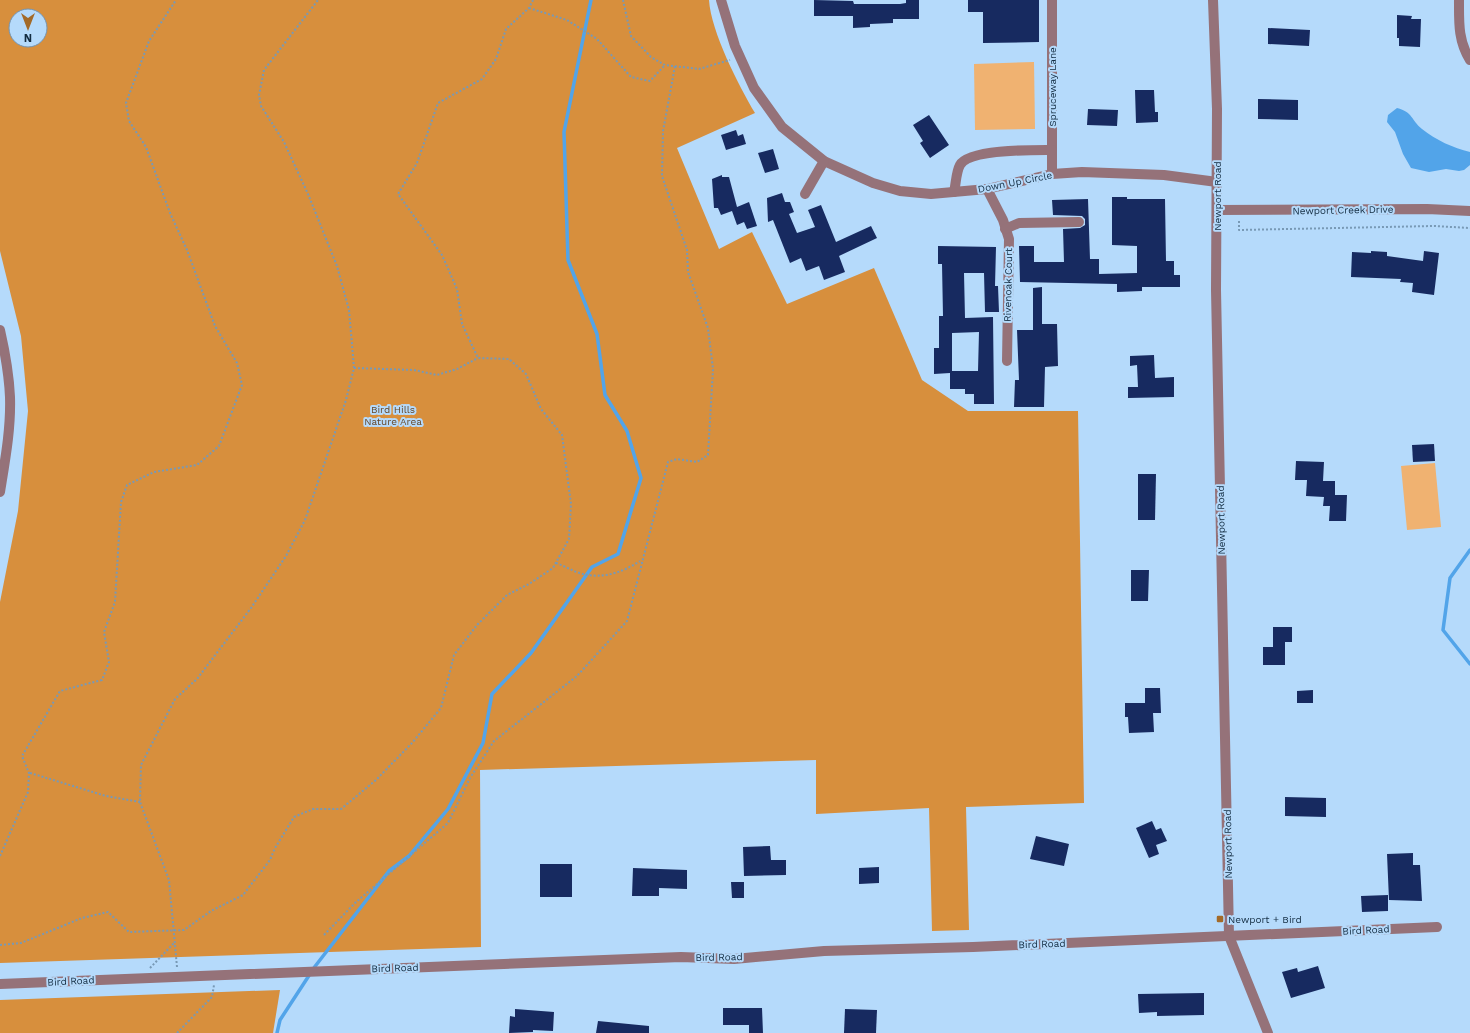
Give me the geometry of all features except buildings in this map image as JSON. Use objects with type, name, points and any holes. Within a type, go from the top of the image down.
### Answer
[{"type":"street","name":"Down Up Circle","points":[[721,0],[740,57],[754,88],[782,127],[824,161],[873,183],[900,190],[931,194],[987,190],[1052,174],[1082,172],[1164,175],[1217,182]]},
{"type":"street","name":"Spruceway Lane","points":[[1052,0],[1052,174]]},
{"type":"street","name":"Newport Road","points":[[1213,0],[1217,110],[1216,290],[1229,936],[1268,1033]]},
{"type":"street","points":[[1459,0],[1459,31],[1462,48],[1470,60]]},
{"type":"street","points":[[954,192],[959,165],[964,160],[989,154],[1024,150],[1052,150]]},
{"type":"street","points":[[805,194],[824,161]]},
{"type":"street","name":"Rivenoak Court","points":[[987,190],[1009,239],[1007,361]]},
{"type":"street","name":"Newport Creek Drive","points":[[1217,210],[1427,209],[1470,211]]},
{"type":"street","points":[[1005,229],[1019,223],[1079,222]]},
{"type":"street","points":[[0,330],[7,365],[10,398],[8,442],[0,492]]},
{"type":"street","name":"Bird Road","points":[[0,984],[216,974],[681,957],[734,959],[824,951],[1437,927]]},
{"type":"path","points":[[0,856],[28,792],[29,772],[22,756],[60,691],[102,680],[109,662],[104,632],[115,602],[121,502],[127,485],[154,472],[197,465],[219,446],[242,385],[237,363],[215,326],[188,250],[170,213],[146,147],[129,121],[126,103],[149,41],[176,0]]},
{"type":"path","points":[[178,976],[169,880],[140,802],[141,765],[175,699],[197,679],[250,608],[286,556],[305,520],[346,400],[354,368],[349,310],[337,266],[305,188],[284,142],[261,106],[259,95],[264,70],[318,0]]},
{"type":"path","points":[[478,358],[462,324],[457,289],[442,256],[398,194],[417,163],[438,102],[482,79],[496,59],[506,29],[529,8],[533,0]]},
{"type":"path","points":[[623,0],[631,36],[651,57],[665,66],[699,69],[740,57]]},
{"type":"path","points":[[529,8],[567,20],[596,39],[631,78],[650,81],[665,66]]},
{"type":"path","points":[[324,935],[355,903],[448,823],[470,778],[494,741],[578,676],[627,621],[641,561],[668,462],[677,459],[697,462],[708,455],[713,369],[708,328],[688,272],[687,250],[662,176],[663,131],[675,66]]},
{"type":"path","points":[[1239,224],[1239,230],[1434,226],[1470,228]]},
{"type":"path","points":[[0,945],[21,943],[82,918],[108,912],[129,932],[184,930],[211,911],[243,895],[270,860],[274,848],[294,817],[313,809],[341,809],[376,780],[412,743],[441,708],[454,655],[477,626],[507,595],[529,584],[553,568],[570,539],[571,504],[562,435],[541,409],[526,374],[509,359],[478,358],[456,369],[438,375],[414,370],[354,368]]},
{"type":"path","points":[[556,563],[583,574],[606,575],[626,571],[641,561]]},
{"type":"path","points":[[29,772],[106,796],[140,802]]},
{"type":"path","points":[[148,977],[150,967],[174,943]]},
{"type":"path","points":[[177,1033],[212,997],[216,974]]},
{"type":"shaded area","points":[[1034,62],[1035,129],[975,130],[974,64]]},
{"type":"shaded area","points":[[1435,463],[1441,527],[1407,530],[1401,466]]},
{"type":"green space","name":"Bird Hills Nature Area","points":[[0,0],[709,0],[711,13],[720,43],[741,88],[755,113],[677,148],[719,249],[752,232],[787,304],[874,268],[922,380],[968,411],[1078,411],[1084,803],[966,807],[969,930],[932,931],[929,808],[816,814],[816,760],[480,770],[481,947],[0,963],[0,602],[18,511],[28,411],[21,336],[0,251]]},
{"type":"green space","points":[[280,990],[273,1033],[0,1033],[0,1000]]},
{"type":"water","points":[[1397,108],[1409,114],[1418,126],[1433,137],[1451,146],[1470,152],[1470,165],[1464,170],[1459,171],[1446,169],[1429,172],[1411,168],[1403,154],[1395,132],[1387,122],[1388,115]]},
{"type":"waterway","points":[[313,969],[389,871],[409,856],[448,809],[483,743],[492,694],[531,653],[592,567],[618,554],[641,478],[627,431],[605,395],[597,334],[568,260],[564,132],[591,0]]},
{"type":"waterway","points":[[1470,550],[1450,578],[1443,630],[1470,664]]},
{"type":"waterway","points":[[277,1033],[280,1020],[310,974]]},
{"type":"place","name":"Newport + Bird","points":[[1220,919]]}]
